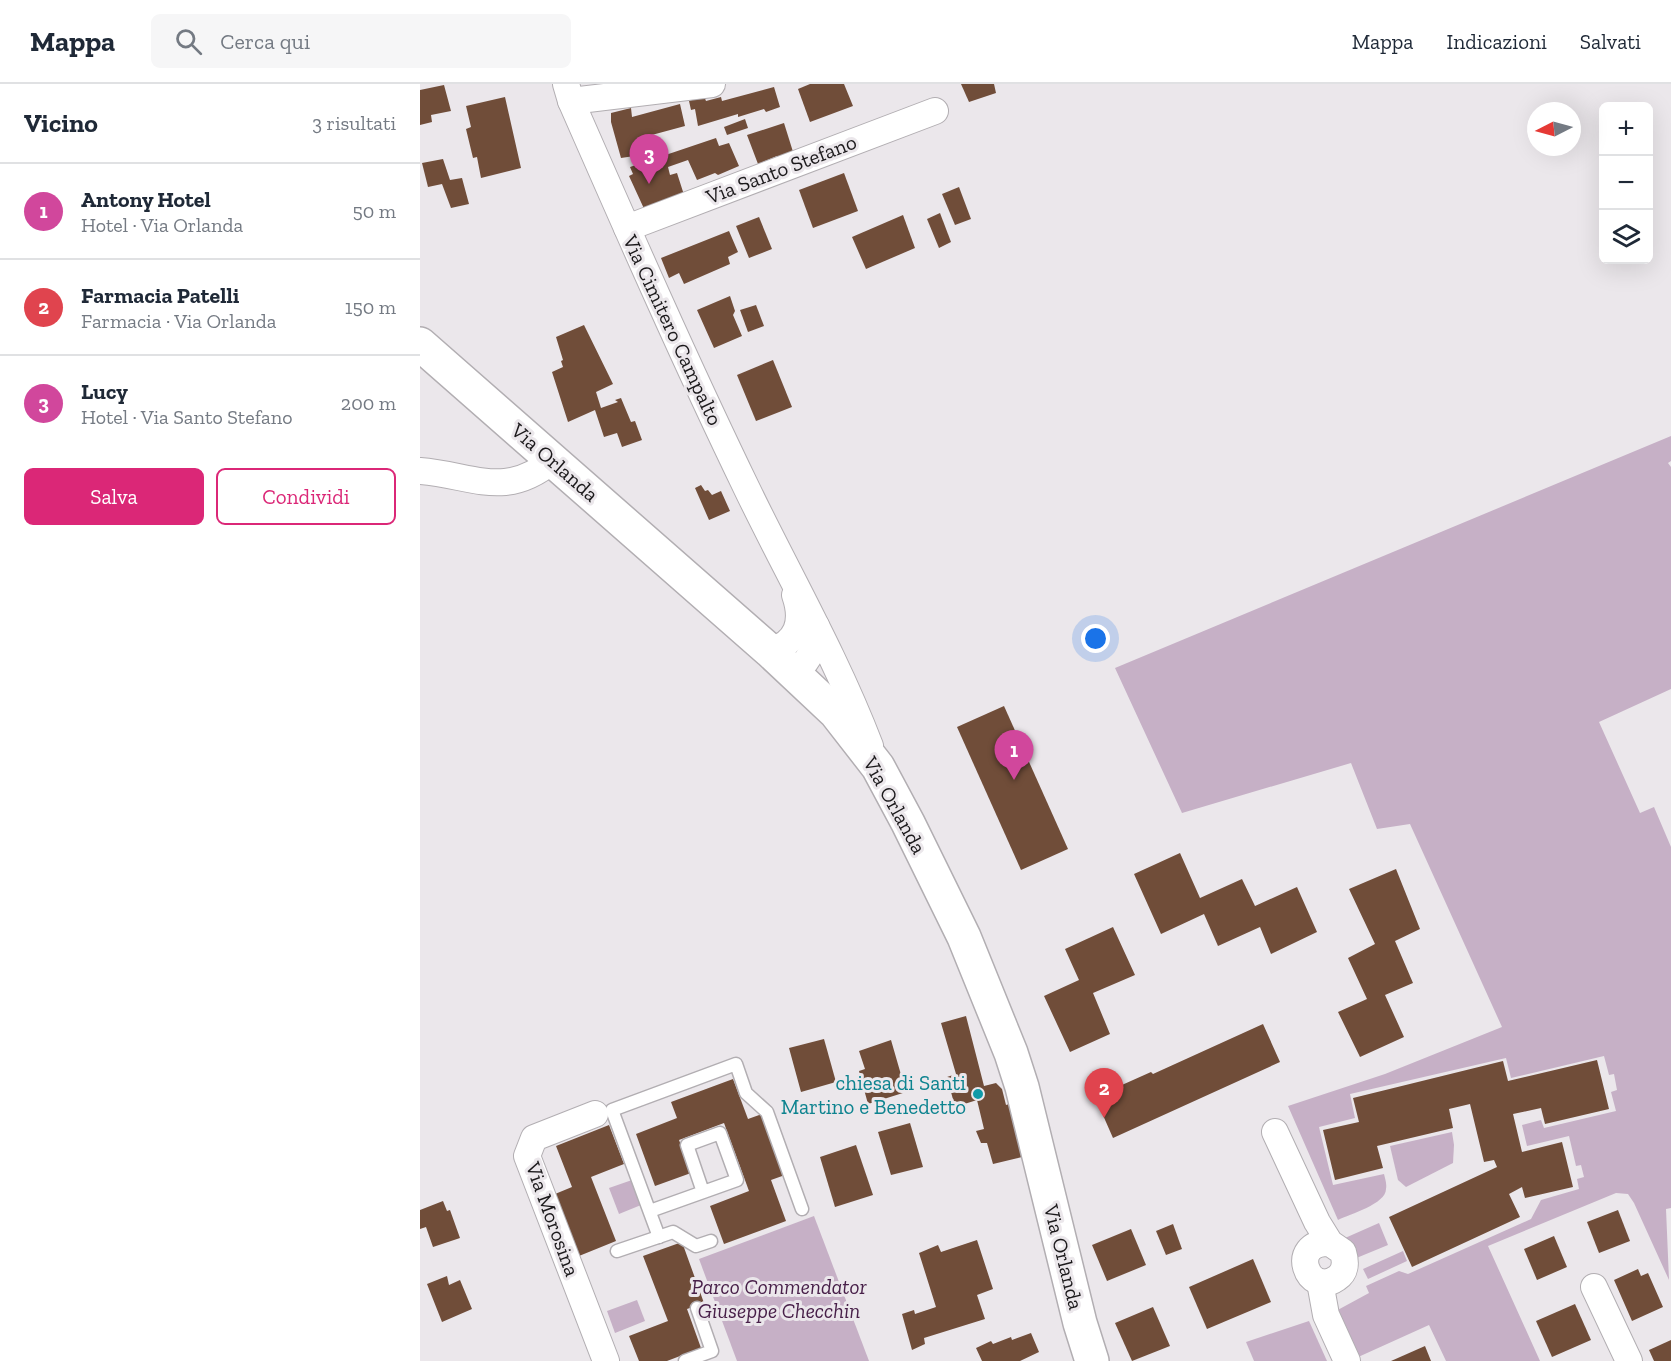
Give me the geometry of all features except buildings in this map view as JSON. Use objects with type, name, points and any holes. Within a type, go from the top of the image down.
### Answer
[{"type":"main road","name":"Via Orlanda","points":[[420,344],[795,674],[836,713],[878,767],[963,937],[1011,1053],[1022,1087],[1080,1323],[1092,1361]]},
{"type":"street","points":[[568,93],[712,84]]},
{"type":"street","name":"Via Cimitero Campalto","points":[[568,93],[627,228],[787,572],[855,706],[878,767]]},
{"type":"street","name":"Via Santo Stefano","points":[[627,228],[935,111]]},
{"type":"street","points":[[420,471],[473,481],[501,482],[526,478],[553,460]]},
{"type":"street","name":"Via Cimitero Campalto","points":[[770,651],[783,647],[793,638],[799,624],[797,602],[787,572]]},
{"type":"street","points":[[795,674],[809,659],[814,648],[816,626]]},
{"type":"street","name":"Via Morosina","points":[[595,1114],[534,1138],[527,1156],[606,1361]]},
{"type":"street","points":[[1275,1132],[1317,1222],[1330,1243],[1322,1242],[1309,1250],[1305,1265],[1308,1273],[1320,1282],[1326,1315],[1347,1361]]},
{"type":"street","points":[[1594,1287],[1629,1361]]},
{"type":"lane","points":[[659,1237],[612,1110],[736,1064],[746,1093],[767,1112],[802,1209]]},
{"type":"lane","points":[[650,1211],[703,1192],[736,1180],[720,1133],[687,1145],[703,1192]]},
{"type":"lane","points":[[617,1251],[673,1232],[696,1246],[711,1241]]},
{"type":"lane","points":[[685,1361],[712,1351],[697,1308]]},
{"type":"green space","points":[[1671,436],[1671,461],[1668,463],[1671,467],[1671,689],[1599,722],[1640,813],[1654,807],[1671,847],[1671,1208],[1666,1209],[1669,1280],[1634,1203],[1628,1194],[1616,1193],[1488,1246],[1540,1361],[1446,1361],[1429,1325],[1356,1358],[1334,1312],[1369,1293],[1366,1286],[1399,1271],[1408,1274],[1531,1219],[1541,1200],[1579,1189],[1577,1179],[1584,1177],[1581,1165],[1576,1166],[1569,1136],[1527,1146],[1522,1125],[1541,1120],[1544,1128],[1616,1111],[1611,1092],[1617,1090],[1614,1074],[1609,1075],[1604,1056],[1511,1078],[1506,1058],[1350,1094],[1355,1118],[1319,1127],[1333,1185],[1384,1174],[1386,1187],[1384,1194],[1374,1204],[1338,1220],[1288,1106],[1385,1074],[1502,1027],[1410,824],[1377,829],[1351,763],[1182,813],[1115,668]]},
{"type":"green space","points":[[1452,1132],[1453,1163],[1406,1187],[1398,1180],[1390,1146]]},
{"type":"green space","points":[[632,1180],[641,1205],[619,1214],[609,1188]]},
{"type":"green space","name":"Parco Commendator Giuseppe Checchin","points":[[814,1216],[869,1361],[737,1361],[699,1259]]},
{"type":"green space","points":[[1379,1223],[1388,1245],[1354,1259],[1345,1238]]},
{"type":"green space","points":[[1403,1251],[1407,1261],[1368,1279],[1363,1269]]},
{"type":"green space","points":[[637,1300],[645,1321],[615,1333],[607,1311]]},
{"type":"green space","points":[[1309,1321],[1327,1361],[1254,1361],[1246,1342]]},
{"type":"place","name":"Lucy","points":[[649,184]]},
{"type":"place","name":"Antony Hotel","points":[[1014,780]]},
{"type":"place","name":"chiesa di Santi Martino e Benedetto","points":[[978,1094]]},
{"type":"place","name":"Farmacia Patelli","points":[[1104,1118]]}]
